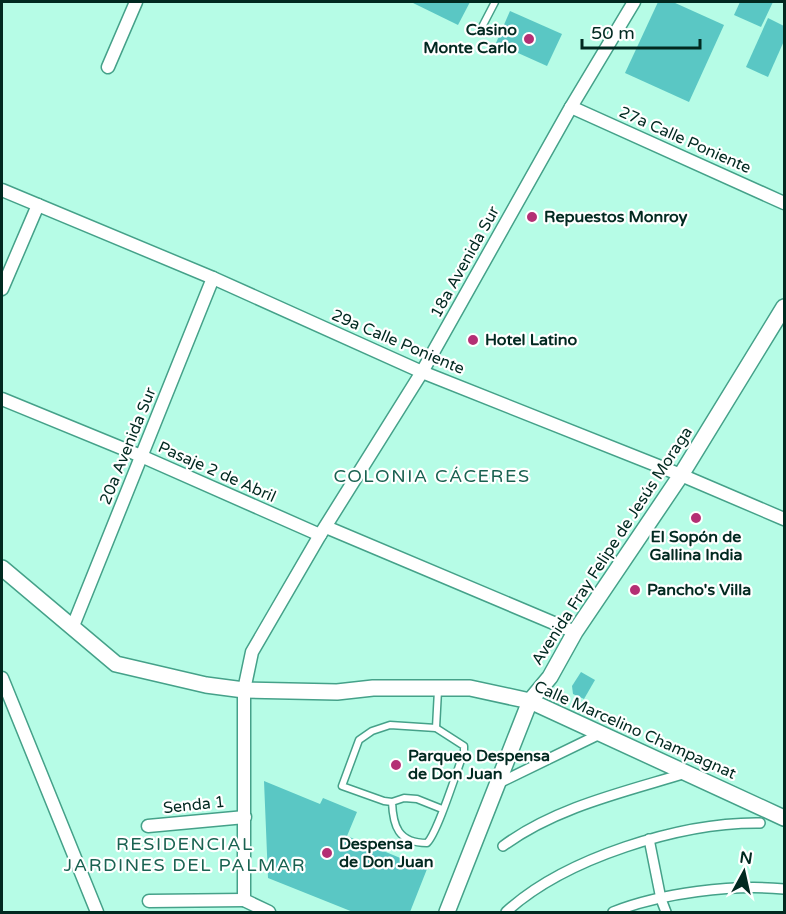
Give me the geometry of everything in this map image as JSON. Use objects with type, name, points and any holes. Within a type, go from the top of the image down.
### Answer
[{"type":"street","points":[[108,67],[136,2]]},
{"type":"street","name":"18a Avenida Sur","points":[[244,900],[244,690],[252,652],[323,531],[422,372],[571,106],[634,2]]},
{"type":"street","name":"27a Calle Poniente","points":[[571,106],[784,203]]},
{"type":"street","name":"29a Calle Poniente","points":[[2,190],[213,278],[422,372],[681,475],[784,519]]},
{"type":"street","points":[[2,289],[39,205]]},
{"type":"street","name":"20a Avenida Sur","points":[[73,626],[213,278]]},
{"type":"street","name":"Avenida Fray Felipe de Jesús Moraga","points":[[447,912],[530,700],[550,677],[575,632],[681,475],[784,307]]},
{"type":"street","name":"Pasaje 2 de Abril","points":[[2,399],[575,632]]},
{"type":"street","name":"Calle Marcelino Champagnat","points":[[2,568],[116,664],[206,685],[244,690],[337,692],[373,688],[470,688],[530,700],[784,818]]},
{"type":"street","points":[[2,679],[97,912]]},
{"type":"street","points":[[496,784],[602,733]]},
{"type":"street","points":[[503,846],[527,831],[568,811],[687,772]]},
{"type":"street","name":"Senda 1","points":[[148,826],[245,816]]},
{"type":"street","points":[[506,912],[551,881],[604,856],[649,839],[710,826],[760,823]]},
{"type":"street","points":[[649,839],[661,899],[666,912]]},
{"type":"street","points":[[613,912],[661,899],[724,889],[784,889]]},
{"type":"street","points":[[149,901],[244,900],[269,912]]},
{"type":"lane","points":[[483,25],[495,2]]},
{"type":"lane","points":[[436,728],[439,687]]},
{"type":"lane","points":[[392,802],[393,820],[398,833],[421,843],[427,843],[431,839],[464,752],[464,746],[436,728],[390,725],[372,731],[360,740],[342,786],[392,802],[404,798],[442,809]]},
{"type":"building","points":[[411,2],[470,2],[458,25]]},
{"type":"building","points":[[658,2],[673,2],[724,25],[689,102],[625,73]]},
{"type":"building","points":[[740,2],[773,2],[761,27],[734,15]]},
{"type":"building","name":"Casino Monte Carlo","points":[[510,11],[562,34],[547,66],[496,43]]},
{"type":"building","points":[[768,18],[784,26],[784,41],[768,77],[746,67]]},
{"type":"building","points":[[581,672],[595,680],[584,699],[573,694],[572,686]]},
{"type":"building","name":"Despensa de Don Juan","points":[[264,781],[320,804],[323,798],[357,812],[347,836],[427,869],[410,912],[353,912],[268,878]]},
{"type":"place","name":"Casino Monte Carlo","points":[[529,39]]},
{"type":"place","name":"Repuestos Monroy","points":[[532,217]]},
{"type":"place","name":"Hotel Latino","points":[[473,340]]},
{"type":"place","name":"El Sopón de Gallina India","points":[[696,518]]},
{"type":"place","name":"Pancho's Villa","points":[[635,590]]},
{"type":"place","name":"Parqueo Despensa de Don Juan","points":[[396,765]]},
{"type":"place","name":"Despensa de Don Juan","points":[[327,853]]},
{"type":"district","name":"COLONIA CÁCERES","points":[[432,476]]},
{"type":"district","name":"RESIDENCIAL JARDINES DEL PALMAR","points":[[185,854]]}]
